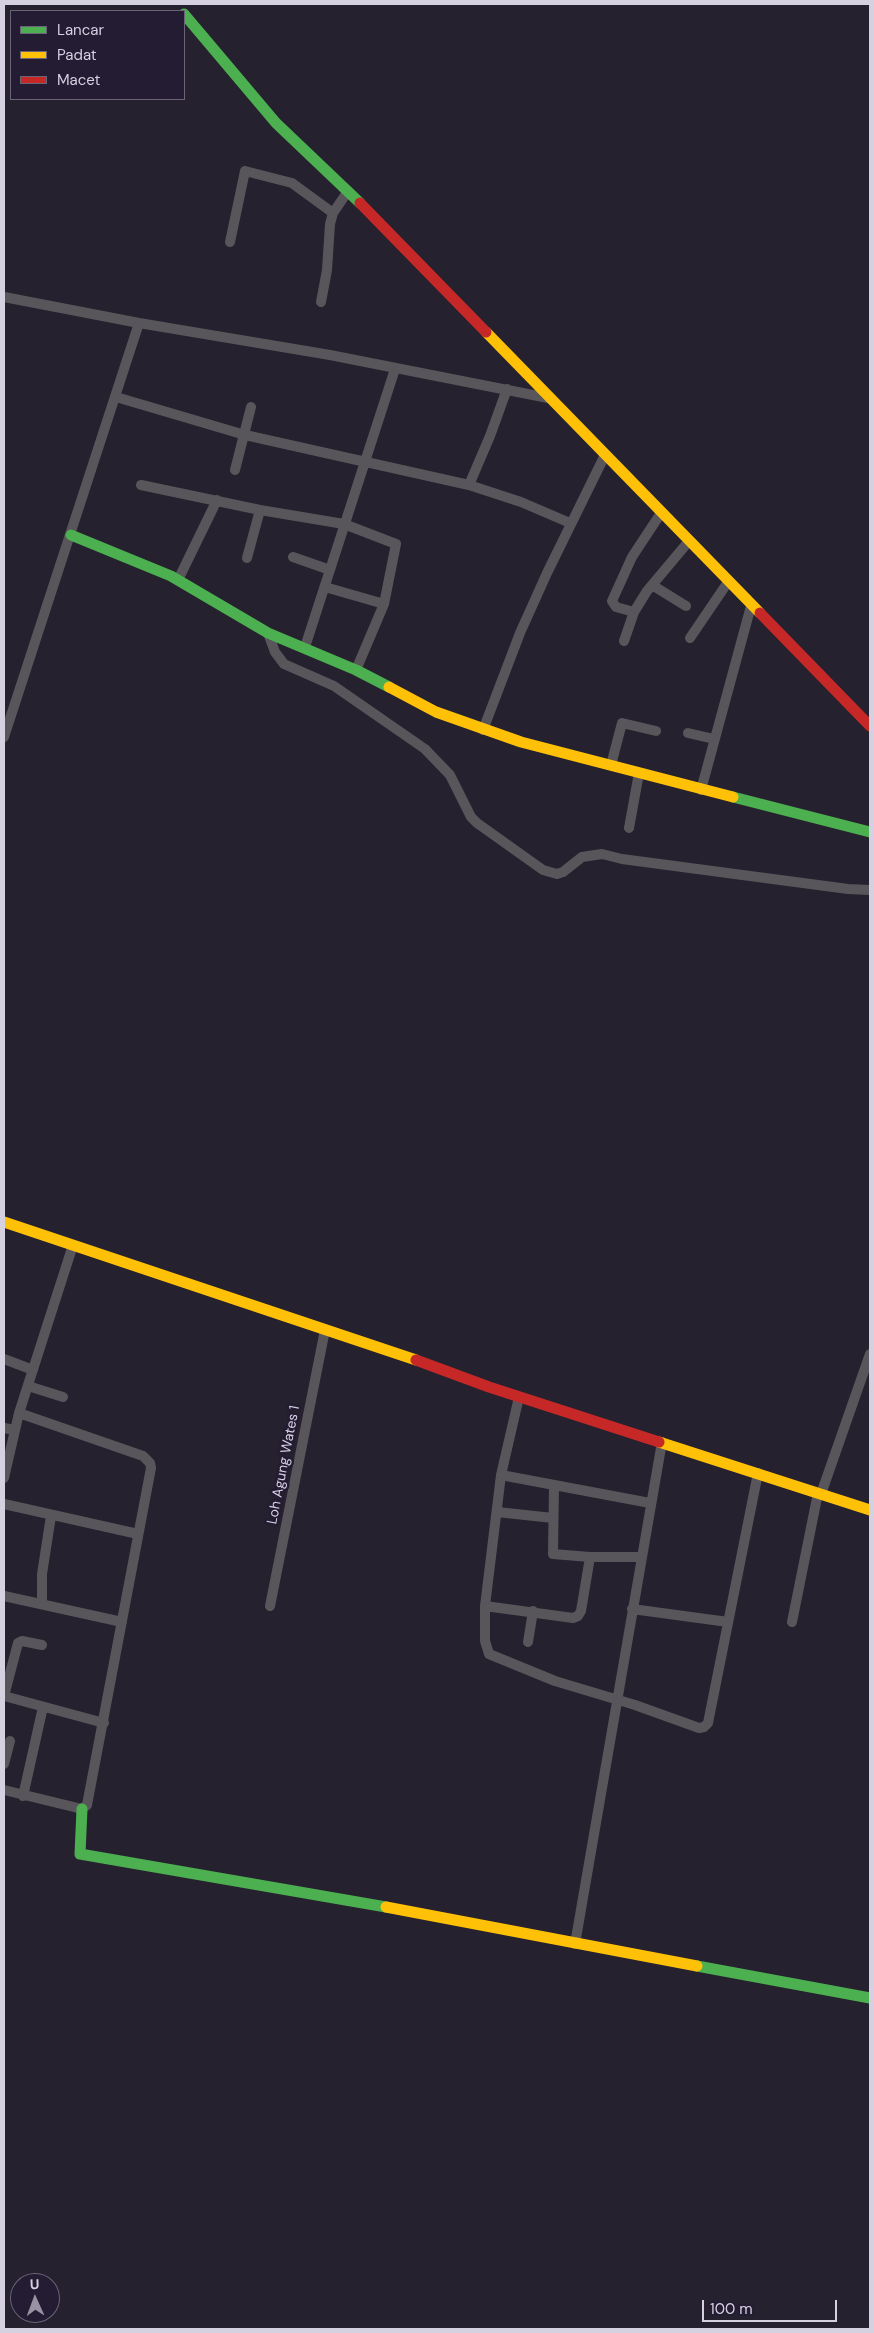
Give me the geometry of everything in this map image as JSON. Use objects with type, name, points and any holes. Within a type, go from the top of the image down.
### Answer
[{"type":"main road","points":[[185,15],[256,101],[348,191],[870,726]]},
{"type":"main road","points":[[71,535],[134,558],[178,580],[268,633],[356,670],[436,712],[483,730],[701,790],[870,832]]},
{"type":"main road","points":[[4,1222],[519,1397],[870,1510]]},
{"type":"main road","points":[[82,1810],[80,1854],[368,1903],[575,1944],[870,1998]]},
{"type":"street","points":[[230,242],[245,171],[292,183],[333,213]]},
{"type":"street","points":[[321,302],[327,270],[330,224],[333,213],[348,191]]},
{"type":"street","points":[[4,297],[139,323],[294,348],[549,398]]},
{"type":"street","points":[[4,737],[139,323]]},
{"type":"street","points":[[305,647],[395,369]]},
{"type":"street","points":[[469,485],[507,389]]},
{"type":"street","points":[[116,397],[245,435],[469,485],[520,502],[570,522]]},
{"type":"street","points":[[235,470],[251,407]]},
{"type":"street","points":[[483,730],[520,634],[570,522],[605,455]]},
{"type":"street","points":[[141,485],[260,510],[344,524],[396,544],[384,604],[356,670]]},
{"type":"street","points":[[178,580],[216,500]]},
{"type":"street","points":[[247,558],[260,510]]},
{"type":"street","points":[[634,612],[616,607],[612,601],[632,557],[662,513]]},
{"type":"street","points":[[624,641],[634,612],[652,585],[689,541]]},
{"type":"street","points":[[293,558],[330,570]]},
{"type":"street","points":[[690,638],[728,582]]},
{"type":"street","points":[[652,585],[686,606]]},
{"type":"street","points":[[325,587],[384,604]]},
{"type":"street","points":[[701,790],[751,606]]},
{"type":"street","points":[[268,633],[275,652],[284,664],[334,686],[425,749],[450,775],[471,817],[543,870],[557,874],[570,868],[582,858],[602,854],[622,859],[848,889],[870,890]]},
{"type":"street","points":[[611,764],[622,723],[656,731]]},
{"type":"street","points":[[688,733],[714,740]]},
{"type":"street","points":[[629,828],[639,773]]},
{"type":"street","points":[[4,1478],[6,1458],[19,1414],[73,1245]]},
{"type":"street","name":"Loh Agung Wates 1","points":[[270,1606],[325,1330]]},
{"type":"street","points":[[792,1622],[820,1494],[867,1378],[870,1354]]},
{"type":"street","points":[[4,1358],[33,1370]]},
{"type":"street","points":[[28,1386],[63,1397]]},
{"type":"street","points":[[519,1397],[502,1475],[486,1606],[485,1641],[489,1654],[555,1681],[616,1699],[699,1728],[704,1727],[708,1723],[758,1473]]},
{"type":"street","points":[[4,1790],[82,1810],[87,1805],[150,1473],[150,1463],[147,1459],[19,1414]]},
{"type":"street","points":[[4,1428],[15,1430]]},
{"type":"street","points":[[575,1944],[662,1442]]},
{"type":"street","points":[[502,1475],[650,1504]]},
{"type":"street","points":[[554,1485],[553,1554],[590,1557],[641,1557]]},
{"type":"street","points":[[4,1504],[138,1534]]},
{"type":"street","points":[[497,1512],[554,1518]]},
{"type":"street","points":[[42,1604],[42,1574],[51,1516]]},
{"type":"street","points":[[486,1606],[573,1618],[580,1614],[590,1557]]},
{"type":"street","points":[[4,1596],[122,1622]]},
{"type":"street","points":[[632,1609],[728,1622]]},
{"type":"street","points":[[528,1642],[533,1611]]},
{"type":"street","points":[[42,1645],[22,1641],[18,1643],[4,1696],[104,1723]]},
{"type":"street","points":[[23,1796],[44,1707]]},
{"type":"street","points":[[4,1764],[10,1741]]},
{"type":"traffic: fast","points":[[185,15],[276,123],[360,203]]},
{"type":"traffic: fast","points":[[71,535],[171,576],[268,633],[356,670],[389,687]]},
{"type":"traffic: fast","points":[[733,797],[870,832]]},
{"type":"traffic: fast","points":[[82,1809],[80,1854],[386,1907]]},
{"type":"traffic: fast","points":[[697,1966],[870,1998]]},
{"type":"traffic: slow","points":[[486,332],[760,613]]},
{"type":"traffic: slow","points":[[389,687],[436,712],[521,742],[733,797]]},
{"type":"traffic: slow","points":[[4,1222],[416,1360]]},
{"type":"traffic: slow","points":[[659,1442],[870,1510]]},
{"type":"traffic: slow","points":[[386,1907],[697,1966]]},
{"type":"traffic: jam","points":[[360,203],[486,332]]},
{"type":"traffic: jam","points":[[760,613],[870,726]]},
{"type":"traffic: jam","points":[[416,1360],[489,1387],[659,1442]]}]
